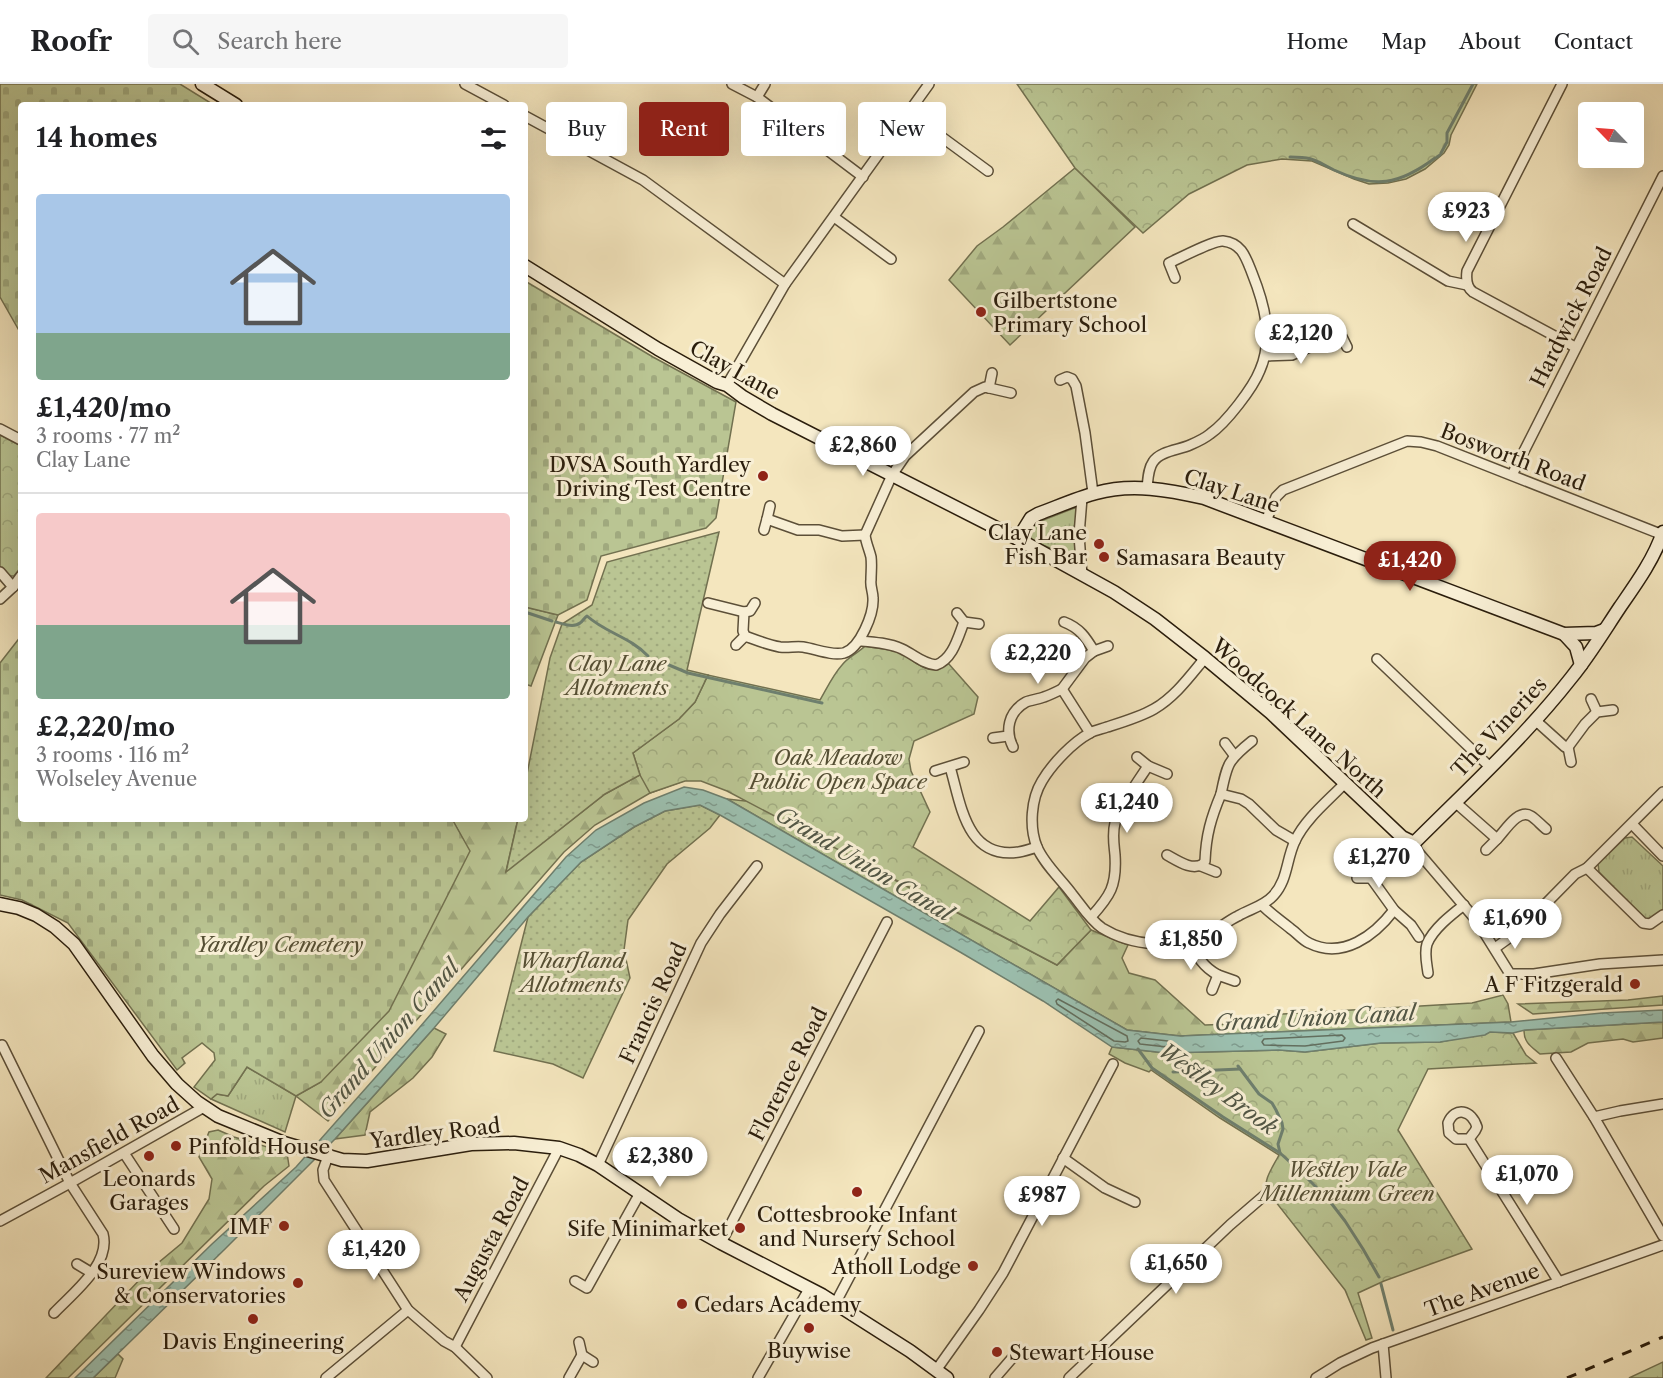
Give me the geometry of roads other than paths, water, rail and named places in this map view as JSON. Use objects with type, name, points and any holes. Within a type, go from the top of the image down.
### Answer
[{"type":"street","points":[[202,84],[231,102]]},
{"type":"street","points":[[465,84],[498,102]]},
{"type":"street","points":[[732,84],[757,98],[863,177]]},
{"type":"street","points":[[757,98],[765,84]]},
{"type":"street","points":[[917,102],[929,84]]},
{"type":"street","points":[[1467,285],[1467,271],[1562,84]]},
{"type":"street","points":[[528,118],[643,180],[785,284]]},
{"type":"street","points":[[946,140],[988,171]]},
{"type":"street","points":[[727,385],[785,284],[878,156]]},
{"type":"street","name":"Hardwick Road","points":[[1512,475],[1663,176]]},
{"type":"street","points":[[834,217],[891,259]]},
{"type":"street","points":[[1353,224],[1448,282],[1467,285],[1473,292],[1575,348]]},
{"type":"street","points":[[1147,488],[1148,473],[1152,462],[1164,454],[1191,445],[1219,427],[1248,391],[1260,371],[1267,341],[1261,296],[1245,254],[1240,249],[1220,241],[1169,263],[1175,278]]},
{"type":"street","name":"Clay Lane","points":[[528,268],[657,350],[727,385],[772,414],[1018,539],[1031,518],[1087,496],[1114,489],[1147,488],[1177,492],[1204,498],[1564,634],[1596,633],[1604,630]]},
{"type":"street","points":[[1265,356],[1292,355],[1340,333],[1347,347]]},
{"type":"street","points":[[989,388],[992,373]]},
{"type":"street","points":[[1060,380],[1067,377],[1072,379],[1076,386],[1085,433],[1087,496],[1079,535],[1082,574]]},
{"type":"street","points":[[745,636],[775,646],[800,647],[837,654],[846,652],[860,640],[874,600],[870,581],[871,555],[865,535],[892,475],[905,456],[974,392],[985,387],[1011,393]]},
{"type":"street","points":[[0,429],[18,438]]},
{"type":"street","name":"Bosworth Road","points":[[1266,521],[1276,497],[1283,490],[1407,441],[1437,446],[1663,534]]},
{"type":"street","points":[[764,530],[770,506]]},
{"type":"street","points":[[767,519],[798,530],[819,530],[842,536],[865,535]]},
{"type":"street","points":[[1604,630],[1639,579],[1663,534]]},
{"type":"street","name":"Woodcock Lane North","points":[[1018,539],[1114,592],[1155,619],[1271,713],[1402,837],[1414,843],[1418,852],[1477,921],[1510,974],[1534,974],[1600,964],[1663,960]]},
{"type":"street","points":[[0,572],[13,586]]},
{"type":"street","points":[[0,599],[18,580]]},
{"type":"street","points":[[708,603],[744,612],[750,611],[755,603]]},
{"type":"street","points":[[744,612],[745,636]]},
{"type":"street","points":[[957,613],[964,622],[979,624]]},
{"type":"street","points":[[860,640],[902,649],[917,659],[936,664],[941,663],[951,653],[964,622]]},
{"type":"street","points":[[1064,622],[1082,632],[1094,651]]},
{"type":"street","name":"The Vineries","points":[[1414,843],[1534,720],[1581,665],[1604,630]]},
{"type":"street","points":[[1564,634],[1576,646],[1581,665]]},
{"type":"street","points":[[736,645],[745,636]]},
{"type":"street","points":[[1013,747],[1008,736],[1008,727],[1015,712],[1027,702],[1046,697],[1062,689],[1085,658],[1094,651],[1108,646]]},
{"type":"street","points":[[1205,658],[1163,704],[1132,719],[1090,733],[1067,750],[1042,781],[1034,800],[1032,814],[1037,847],[1090,918],[1101,928],[1126,938],[1156,944],[1190,942],[1208,935],[1239,915],[1262,904],[1272,897],[1282,884],[1295,841],[1309,821],[1346,783]]},
{"type":"street","points":[[1377,659],[1490,766]]},
{"type":"street","points":[[1062,689],[1090,733]]},
{"type":"street","points":[[1591,699],[1597,712]]},
{"type":"street","points":[[1571,762],[1568,747],[1584,724],[1597,712],[1613,710]]},
{"type":"street","points":[[1534,720],[1568,747]]},
{"type":"street","points":[[993,738],[1008,736]]},
{"type":"street","points":[[1201,866],[1205,861],[1210,820],[1221,794],[1228,766],[1234,755],[1252,741]]},
{"type":"street","points":[[1225,743],[1234,755]]},
{"type":"street","points":[[1137,758],[1148,766],[1167,774]]},
{"type":"street","points":[[935,771],[964,762]]},
{"type":"street","points":[[1090,918],[1112,891],[1116,871],[1113,836],[1115,823],[1148,766]]},
{"type":"street","points":[[950,767],[964,815],[971,832],[978,841],[998,851],[1020,852],[1037,847]]},
{"type":"street","points":[[1494,948],[1520,930],[1575,874],[1587,868],[1663,792]]},
{"type":"street","points":[[1221,794],[1241,799],[1249,804],[1276,830],[1295,841]]},
{"type":"street","points":[[1455,802],[1497,839]]},
{"type":"street","points":[[1486,850],[1522,814],[1530,814],[1546,829]]},
{"type":"street","points":[[1632,824],[1663,856]]},
{"type":"street","points":[[1167,855],[1182,863],[1201,866],[1216,872]]},
{"type":"street","points":[[1371,878],[1377,863]]},
{"type":"street","name":"Francis Road","points":[[598,1165],[701,943],[757,866]]},
{"type":"street","points":[[1587,868],[1643,923],[1650,924],[1663,915]]},
{"type":"street","points":[[1357,878],[1371,878]]},
{"type":"street","points":[[1371,878],[1394,910],[1419,937]]},
{"type":"street","name":"Yardley Road","points":[[0,904],[36,915],[55,927],[74,945],[153,1056],[177,1084],[204,1107],[235,1124],[294,1146],[342,1160],[367,1161],[471,1144],[514,1143],[559,1148],[579,1155],[598,1165],[678,1219],[835,1304],[947,1378]]},
{"type":"street","points":[[1262,904],[1274,917],[1307,943],[1323,948],[1344,947],[1360,941],[1375,931],[1394,910]]},
{"type":"street","points":[[1428,974],[1427,945],[1436,931],[1464,905]]},
{"type":"street","name":"Florence Road","points":[[721,1243],[887,922]]},
{"type":"street","points":[[1190,942],[1198,959],[1204,965],[1218,975],[1235,981]]},
{"type":"street","points":[[1212,990],[1218,975]]},
{"type":"street","points":[[835,1304],[979,1031]]},
{"type":"street","points":[[2,1045],[70,1184],[103,1233],[105,1242],[99,1263],[92,1273],[54,1313]]},
{"type":"street","points":[[1556,1058],[1594,1117],[1663,1236]]},
{"type":"street","points":[[927,1378],[979,1310],[1002,1273],[1113,1064]]},
{"type":"street","points":[[1594,1117],[1663,1104]]},
{"type":"street","name":"Mansfield Road","points":[[0,1221],[124,1154],[204,1107]]},
{"type":"street","points":[[1469,1139],[1559,1282]]},
{"type":"street","name":"Augusta Road","points":[[455,1347],[559,1148]]},
{"type":"street","points":[[124,1154],[174,1229]]},
{"type":"street","points":[[326,1156],[323,1170],[324,1180],[408,1310],[444,1341],[455,1347],[487,1378]]},
{"type":"street","points":[[1064,1158],[1105,1188],[1134,1202]]},
{"type":"street","points":[[575,1281],[587,1288],[640,1193]]},
{"type":"street","points":[[1069,1378],[1230,1225],[1266,1194]]},
{"type":"street","name":"The Avenue","points":[[1316,1378],[1329,1375],[1357,1355],[1383,1344],[1663,1245]]},
{"type":"street","points":[[77,1264],[92,1273]]},
{"type":"street","points":[[758,1378],[809,1289]]},
{"type":"street","points":[[326,1378],[408,1310]]},
{"type":"street","points":[[579,1342],[582,1355],[592,1362]]},
{"type":"street","points":[[1383,1344],[1386,1378]]},
{"type":"street","points":[[569,1378],[582,1355]]},
{"type":"street","points":[[995,1378],[1014,1356]]},
{"type":"water","points":[[684,787],[703,790],[727,799],[1127,1030],[1180,1036],[1511,1022],[1602,1013],[1663,1010],[1663,1022],[1525,1030],[1513,1033],[1490,1032],[1485,1035],[1440,1042],[1381,1043],[1305,1052],[1279,1050],[1166,1053],[1112,1047],[1043,1001],[720,815],[700,805],[665,811],[634,827],[581,862],[528,917],[434,1028],[335,1139],[93,1378],[75,1378],[212,1244],[296,1167],[566,857],[596,830],[644,803]]},
{"type":"waterway","points":[[1441,153],[1447,142],[1447,133],[1473,84]]},
{"type":"waterway","points":[[1290,157],[1309,158],[1349,176],[1374,182],[1398,179],[1435,158]]},
{"type":"waterway","points":[[528,613],[552,621]]},
{"type":"waterway","points":[[556,622],[575,625],[587,616],[634,644],[648,656]]},
{"type":"waterway","points":[[657,660],[688,673],[822,703]]},
{"type":"waterway","name":"Westley Brook","points":[[1138,1049],[1152,1068],[1280,1153],[1301,1172],[1328,1199],[1345,1221],[1379,1277]]},
{"type":"waterway","points":[[1238,1066],[1259,1094],[1272,1103],[1276,1110],[1283,1129],[1278,1144],[1280,1153]]},
{"type":"waterway","points":[[1173,1072],[1240,1069]]},
{"type":"waterway","name":"Westley Brook","points":[[1381,1284],[1393,1330]]},
{"type":"railway","points":[[1567,1378],[1663,1337]]},
{"type":"place","name":"Gilbertstone Primary School","points":[[981,312]]},
{"type":"place","name":"DVSA South Yardley Driving Test Centre","points":[[763,476]]},
{"type":"place","name":"Clay Lane Fish Bar","points":[[1099,544]]},
{"type":"place","name":"Samasara Beauty","points":[[1104,557]]},
{"type":"place","name":"A F Fitzgerald","points":[[1635,984]]},
{"type":"place","name":"Pinfold House","points":[[176,1146]]},
{"type":"place","name":"Leonards Garages","points":[[149,1156]]},
{"type":"place","name":"Cottesbrooke Infant and Nursery School","points":[[857,1192]]},
{"type":"place","name":"IMF","points":[[284,1226]]},
{"type":"place","name":"Sife Minimarket","points":[[740,1228]]},
{"type":"place","name":"Atholl Lodge","points":[[973,1266]]},
{"type":"place","name":"Sureview Windows & Conservatories","points":[[298,1283]]},
{"type":"place","name":"Cedars Academy","points":[[682,1304]]},
{"type":"place","name":"Davis Engineering","points":[[253,1319]]},
{"type":"place","name":"Buywise","points":[[809,1328]]},
{"type":"place","name":"Stewart House","points":[[997,1352]]},
{"type":"park label","name":"Clay Lane Allotments","points":[[617,675]]},
{"type":"park label","name":"Oak Meadow Public Open Space","points":[[838,769]]},
{"type":"park label","name":"Yardley Cemetery","points":[[280,944]]},
{"type":"park label","name":"Wharfland Allotments","points":[[572,972]]},
{"type":"park label","name":"Westley Vale Millennium Green","points":[[1347,1181]]},
{"type":"water label","name":"Grand Union Canal","points":[[864,864]]},
{"type":"water label","name":"Grand Union Canal","points":[[1315,1018]]},
{"type":"water label","name":"Grand Union Canal","points":[[389,1039]]}]
